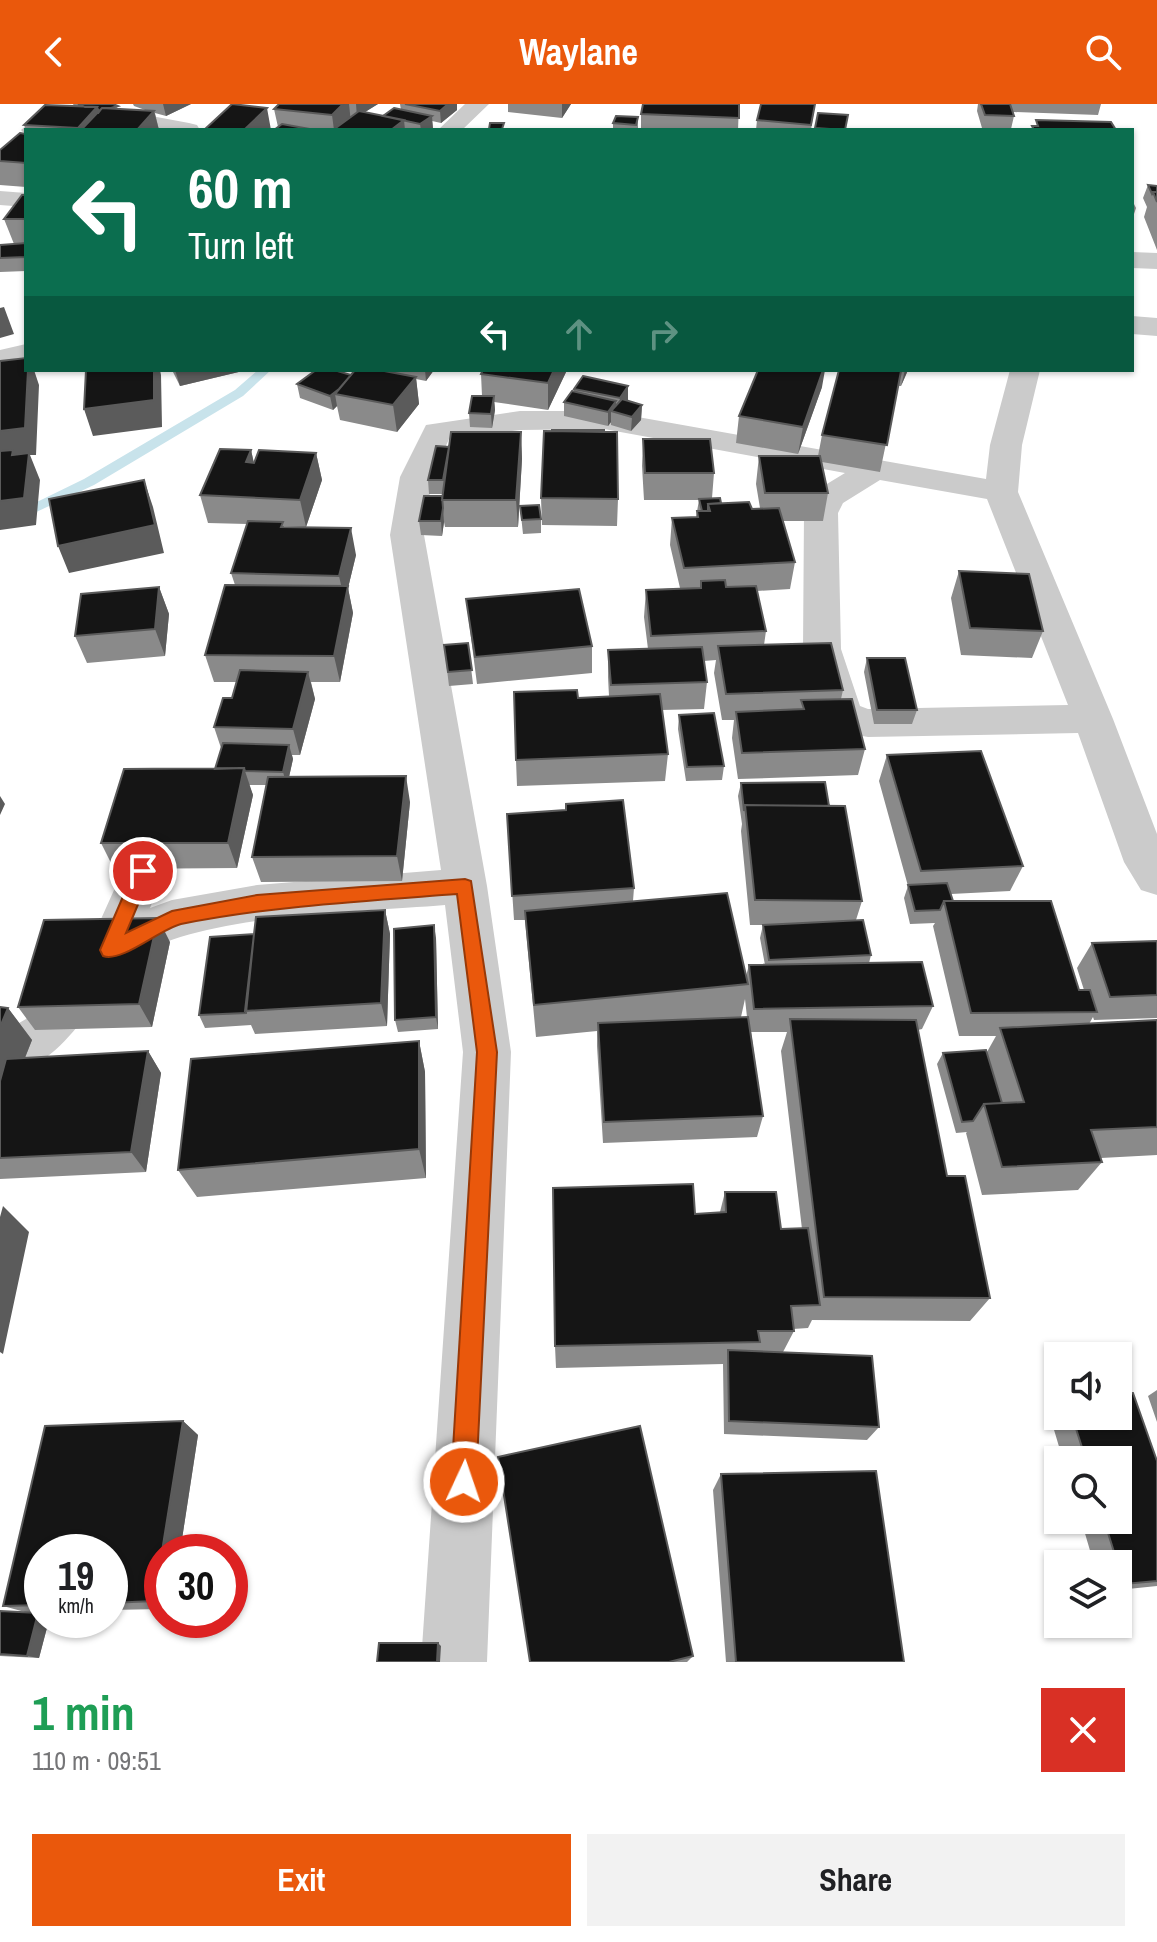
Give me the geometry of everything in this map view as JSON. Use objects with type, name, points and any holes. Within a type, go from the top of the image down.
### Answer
[{"type":"street","points":[[451,128],[478,104]]},
{"type":"street","points":[[35,128],[49,118],[61,116],[119,117],[178,128]]},
{"type":"street","points":[[0,198],[24,200]]},
{"type":"street","points":[[1134,260],[1157,261]]},
{"type":"street","points":[[1134,325],[1157,327]]},
{"type":"street","points":[[0,359],[24,353]]},
{"type":"street","points":[[1024,372],[1006,445],[1001,492],[1093,719],[1146,862],[1157,878]]},
{"type":"street","points":[[454,1662],[487,1052],[465,886],[407,535],[416,477],[437,432],[475,424],[565,417],[604,420],[1001,492]]},
{"type":"street","points":[[875,469],[829,497],[821,513],[822,649],[843,713],[854,722],[868,723],[1093,719]]},
{"type":"street","points":[[0,1060],[43,1034],[110,950],[143,871]]},
{"type":"street","points":[[110,950],[172,918],[257,903],[465,886]]},
{"type":"building","points":[[78,104],[118,106],[102,108],[99,112],[97,107]]},
{"type":"building","points":[[232,104],[267,108],[246,128],[206,128]]},
{"type":"building","points":[[279,104],[343,104],[332,115],[274,109]]},
{"type":"building","points":[[405,104],[448,104],[440,111]]},
{"type":"building","points":[[643,104],[739,104],[739,118],[641,114]]},
{"type":"building","points":[[761,104],[815,104],[811,125],[757,120]]},
{"type":"building","points":[[981,104],[1010,104],[1014,116],[985,115]]},
{"type":"building","points":[[45,105],[97,107],[78,128],[24,125]]},
{"type":"building","points":[[102,108],[154,111],[139,128],[83,128]]},
{"type":"building","points":[[394,108],[432,116],[420,124],[383,116]]},
{"type":"building","points":[[359,111],[404,120],[394,128],[336,128]]},
{"type":"building","points":[[818,113],[848,115],[845,128],[815,128]]},
{"type":"building","points":[[616,116],[638,117],[636,125],[613,123]]},
{"type":"building","points":[[1036,120],[1111,122],[1115,128],[1032,126],[1038,126]]},
{"type":"building","points":[[490,123],[504,123],[502,128],[489,128]]},
{"type":"building","points":[[282,124],[304,128],[277,128]]},
{"type":"building","points":[[20,133],[24,134],[24,163],[0,161],[0,150]]},
{"type":"building","points":[[1148,185],[1157,186],[1157,192],[1152,194]]},
{"type":"building","points":[[22,195],[24,195],[24,219],[4,219]]},
{"type":"building","points":[[24,243],[24,257],[0,258],[0,245]]},
{"type":"building","points":[[24,358],[24,372],[28,372],[25,428],[0,431],[0,361]]},
{"type":"building","points":[[86,372],[154,372],[154,400],[84,409]]},
{"type":"building","points":[[313,372],[351,375],[330,396],[297,384]]},
{"type":"building","points":[[353,372],[390,372],[416,377],[393,405],[335,394]]},
{"type":"building","points":[[482,372],[553,372],[548,383]]},
{"type":"building","points":[[757,372],[822,372],[803,427],[739,416]]},
{"type":"building","points":[[838,372],[901,372],[887,445],[822,435]]},
{"type":"building","points":[[583,376],[628,386],[620,398],[574,389]]},
{"type":"building","points":[[572,391],[616,401],[608,412],[564,402]]},
{"type":"building","points":[[472,396],[494,396],[491,414],[469,413]]},
{"type":"building","points":[[622,399],[642,405],[632,417],[611,411]]},
{"type":"building","points":[[604,430],[604,432],[552,431]]},
{"type":"building","points":[[544,431],[617,432],[618,499],[541,498]]},
{"type":"building","points":[[451,432],[521,432],[516,500],[442,500]]},
{"type":"building","points":[[643,439],[710,439],[714,473],[645,473]]},
{"type":"building","points":[[436,446],[449,447],[443,480],[428,480]]},
{"type":"building","points":[[220,449],[251,450],[246,462],[254,463],[259,450],[316,453],[300,500],[200,495]]},
{"type":"building","points":[[13,450],[12,455],[29,453],[24,498],[0,501],[0,451]]},
{"type":"building","points":[[759,456],[820,456],[828,493],[765,493]]},
{"type":"building","points":[[144,480],[155,525],[58,546],[49,499]]},
{"type":"building","points":[[424,496],[442,496],[441,521],[419,521]]},
{"type":"building","points":[[720,498],[721,503],[708,504],[708,511],[702,511],[699,499]]},
{"type":"building","points":[[749,502],[752,509],[779,508],[795,562],[684,568],[672,518],[698,517],[697,511],[710,511],[708,504]]},
{"type":"building","points":[[539,505],[541,519],[522,520],[520,506]]},
{"type":"building","points":[[248,521],[283,522],[281,527],[351,528],[339,576],[231,573]]},
{"type":"building","points":[[959,571],[1029,574],[1043,631],[970,628]]},
{"type":"building","points":[[725,580],[726,587],[756,586],[766,631],[651,636],[646,590],[701,588],[701,581]]},
{"type":"building","points":[[225,585],[348,586],[334,656],[205,655]]},
{"type":"building","points":[[159,587],[155,629],[75,636],[81,594]]},
{"type":"building","points":[[579,589],[592,646],[475,657],[466,599]]},
{"type":"building","points":[[468,643],[472,670],[448,672],[444,645]]},
{"type":"building","points":[[831,643],[843,690],[726,694],[718,646]]},
{"type":"building","points":[[702,647],[707,682],[611,685],[608,650]]},
{"type":"building","points":[[867,658],[905,658],[917,710],[877,710]]},
{"type":"building","points":[[240,670],[308,672],[293,729],[214,727],[223,698],[232,698]]},
{"type":"building","points":[[577,690],[578,698],[660,694],[668,754],[516,760],[514,692]]},
{"type":"building","points":[[852,699],[865,749],[742,753],[736,712],[804,709],[801,700]]},
{"type":"building","points":[[714,713],[724,766],[687,767],[679,715]]},
{"type":"building","points":[[223,743],[289,745],[283,772],[215,769]]},
{"type":"building","points":[[981,751],[1023,866],[921,871],[887,755]]},
{"type":"building","points":[[244,768],[228,843],[101,843],[124,769]]},
{"type":"building","points":[[406,776],[397,856],[252,857],[268,777]]},
{"type":"building","points":[[825,782],[829,806],[745,805],[744,811],[741,783]]},
{"type":"building","points":[[623,800],[634,888],[512,896],[507,814],[566,810],[566,804]]},
{"type":"building","points":[[745,805],[845,806],[862,901],[755,900]]},
{"type":"building","points":[[947,883],[953,901],[944,901],[940,910],[915,911],[908,885]]},
{"type":"building","points":[[727,893],[748,984],[534,1005],[525,911]]},
{"type":"building","points":[[944,901],[1051,901],[1079,990],[1090,990],[1097,1012],[971,1013]]},
{"type":"building","points":[[385,910],[381,1003],[245,1011],[256,917]]},
{"type":"building","points":[[158,918],[139,1004],[18,1007],[44,920]]},
{"type":"building","points":[[863,920],[871,955],[769,960],[763,925]]},
{"type":"building","points":[[434,925],[436,1017],[395,1020],[394,929]]},
{"type":"building","points":[[254,934],[246,1013],[199,1015],[210,937]]},
{"type":"building","points":[[1157,941],[1157,995],[1110,997],[1092,943]]},
{"type":"building","points":[[922,962],[933,1006],[754,1009],[749,965]]},
{"type":"building","points":[[0,1007],[8,1008],[0,1027]]},
{"type":"building","points":[[748,1017],[763,1116],[604,1122],[598,1023]]},
{"type":"building","points":[[790,1019],[916,1020],[947,1176],[965,1176],[990,1298],[824,1297]]},
{"type":"building","points":[[1157,1020],[1157,1127],[1091,1130],[1102,1162],[1002,1167],[984,1104],[1024,1102],[1000,1028]]},
{"type":"building","points":[[419,1041],[419,1149],[178,1170],[191,1059]]},
{"type":"building","points":[[986,1050],[1002,1103],[984,1104],[973,1121],[962,1122],[943,1053]]},
{"type":"building","points":[[148,1051],[131,1152],[0,1158],[0,1081],[6,1059]]},
{"type":"building","points":[[693,1184],[695,1214],[726,1212],[725,1192],[776,1192],[781,1229],[808,1228],[820,1305],[791,1306],[794,1331],[758,1331],[760,1342],[555,1346],[553,1188]]},
{"type":"building","points":[[728,1350],[872,1356],[879,1427],[729,1421]]},
{"type":"building","points":[[1132,1393],[1157,1461],[1157,1581],[1132,1583],[1132,1550],[1113,1550],[1108,1534],[1132,1534],[1132,1446],[1082,1446],[1076,1430],[1132,1430]]},
{"type":"building","points":[[183,1421],[165,1534],[144,1534],[144,1601],[128,1602],[128,1534],[24,1534],[24,1605],[3,1606],[45,1426]]},
{"type":"building","points":[[640,1426],[693,1656],[669,1662],[530,1662],[498,1457]]},
{"type":"building","points":[[876,1471],[904,1662],[736,1662],[721,1474]]},
{"type":"building","points":[[0,1611],[24,1612],[24,1638],[32,1638],[27,1656],[0,1654]]},
{"type":"building","points":[[379,1643],[438,1643],[437,1662],[377,1662]]},
{"type":"waterway","points":[[0,525],[89,482],[239,393],[263,372]]},
{"type":"route","points":[[143,871],[110,950],[172,918],[257,903],[465,886],[487,1052],[464,1482]]}]
